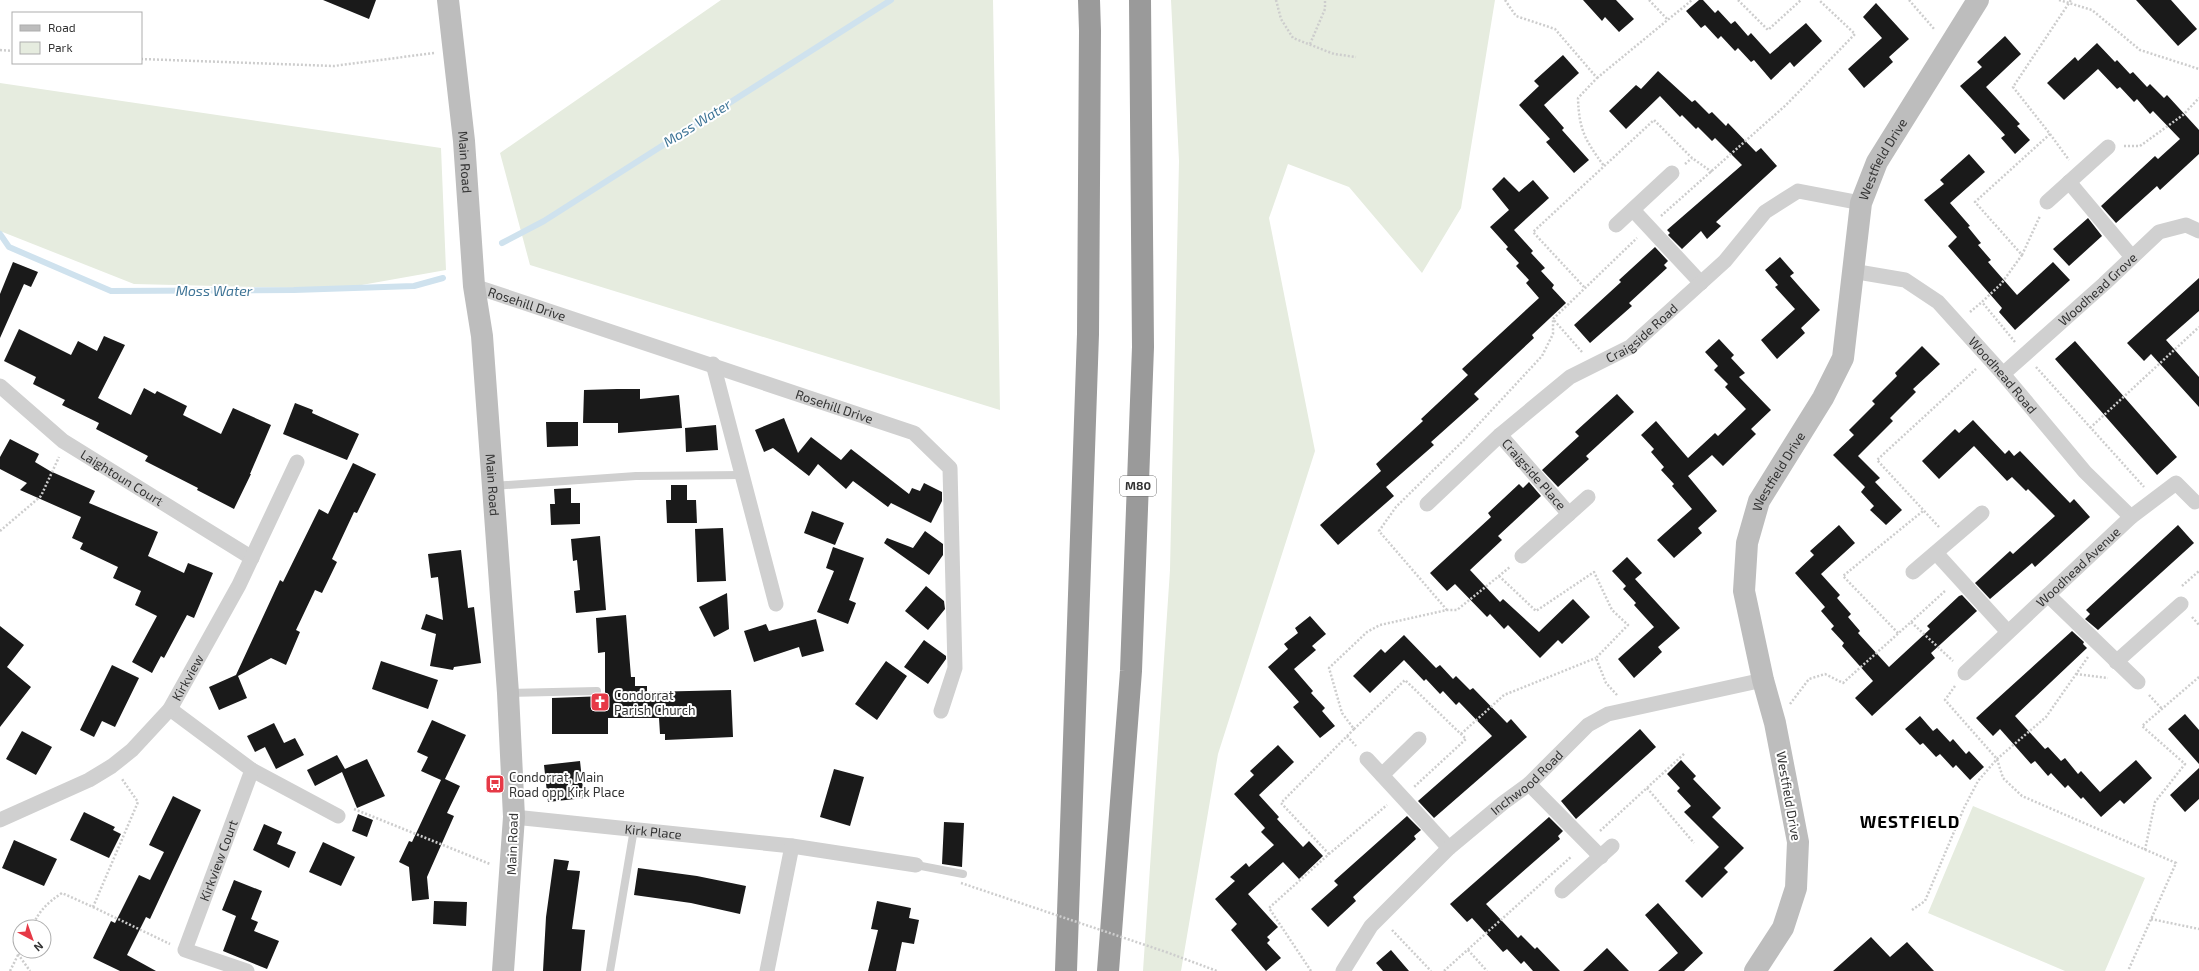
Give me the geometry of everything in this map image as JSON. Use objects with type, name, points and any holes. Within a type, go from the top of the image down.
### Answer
[{"type":"highway","points":[[1066,971],[1088,334],[1089,0]]},
{"type":"highway","name":"M80","points":[[1108,971],[1131,671],[1143,347],[1140,0]]},
{"type":"street","name":"Main Road","points":[[448,0],[464,141],[474,286],[482,336],[508,693],[514,817],[512,872],[503,971]]},
{"type":"street","name":"Westfield Drive","points":[[1755,971],[1783,928],[1796,888],[1798,842],[1776,724],[1763,680],[1744,591],[1747,543],[1759,500],[1823,398],[1843,358],[1861,203],[1877,162],[1978,0]]},
{"type":"street","points":[[2047,202],[2108,147]]},
{"type":"street","points":[[1616,225],[1672,173]]},
{"type":"street","points":[[2074,178],[2132,257]]},
{"type":"street","name":"Craigside Road","points":[[1427,504],[1500,435],[1570,377],[1630,347],[1725,261],[1765,212],[1798,191],[1861,203]]},
{"type":"street","points":[[1633,210],[1701,283]]},
{"type":"street","name":"Woodhead Grove","points":[[2003,374],[2158,232],[2186,225],[2199,231]]},
{"type":"street","name":"Woodhead Road","points":[[1852,271],[1905,280],[1938,302],[2003,374],[2084,472],[2131,517]]},
{"type":"street","name":"Rosehill Drive","points":[[474,286],[712,364],[914,433],[950,468],[955,668],[941,711]]},
{"type":"street","points":[[712,364],[776,604]]},
{"type":"street","name":"Laightoun Court","points":[[0,386],[65,442],[252,558]]},
{"type":"street","name":"Craigside Place","points":[[1500,435],[1569,514]]},
{"type":"street","name":"Kirkview","points":[[0,820],[90,780],[112,766],[132,750],[170,709],[239,584],[297,462]]},
{"type":"street","name":"Woodhead Avenue","points":[[1964,673],[2131,517],[2176,483],[2195,502]]},
{"type":"street","name":"Craigside Place","points":[[1522,556],[1588,496]]},
{"type":"street","points":[[1913,572],[1982,513]]},
{"type":"street","points":[[1936,552],[2008,632]]},
{"type":"street","points":[[2048,595],[2138,682]]},
{"type":"street","points":[[2116,662],[2181,604]]},
{"type":"street","name":"Inchwood Road","points":[[1343,971],[1371,926],[1449,848],[1528,784],[1588,725],[1608,714],[1763,680]]},
{"type":"street","points":[[170,709],[252,770],[338,816]]},
{"type":"street","points":[[1382,776],[1419,739]]},
{"type":"street","points":[[1367,759],[1449,848]]},
{"type":"street","name":"Kirkview Court","points":[[185,950],[252,770]]},
{"type":"street","points":[[1528,784],[1601,858]]},
{"type":"street","name":"Kirk Place","points":[[514,817],[792,846],[916,865]]},
{"type":"street","points":[[767,971],[792,846]]},
{"type":"street","points":[[1562,891],[1601,858],[1612,846]]},
{"type":"street","points":[[185,950],[247,971]]},
{"type":"lane","points":[[492,486],[636,476],[742,475]]},
{"type":"lane","points":[[508,693],[597,691]]},
{"type":"lane","points":[[610,971],[634,829]]},
{"type":"lane","points":[[916,865],[963,874]]},
{"type":"path","points":[[1276,0],[1281,19],[1293,38],[1334,54],[1356,57]]},
{"type":"path","points":[[1310,44],[1324,9],[1325,0]]},
{"type":"path","points":[[1505,0],[1516,16],[1555,29],[1597,78]]},
{"type":"path","points":[[1649,0],[1668,20]]},
{"type":"path","points":[[1604,166],[1586,142],[1579,119],[1578,98],[1597,78],[1692,0]]},
{"type":"path","points":[[1738,0],[1768,30],[1801,0]]},
{"type":"path","points":[[1594,365],[1552,319],[1648,227],[1786,105],[1855,34],[1819,0]]},
{"type":"path","points":[[1909,0],[1950,46]]},
{"type":"path","points":[[2059,0],[2092,10],[2140,50],[2199,69]]},
{"type":"path","points":[[2072,0],[2068,3],[2013,87],[2050,134],[2074,178]]},
{"type":"path","points":[[0,50],[12,51]]},
{"type":"path","points":[[142,59],[334,66],[454,51]]},
{"type":"path","points":[[2108,147],[2140,146],[2183,115],[2199,98]]},
{"type":"path","points":[[1584,287],[1533,232],[1654,120],[1692,158],[1712,172]]},
{"type":"path","points":[[2022,256],[1975,202],[2050,134]]},
{"type":"path","points":[[2047,202],[2022,256],[2001,284],[1982,302],[2025,354],[2155,499]]},
{"type":"path","points":[[2090,428],[2199,327]]},
{"type":"path","points":[[1950,540],[1877,460],[1988,358]]},
{"type":"path","points":[[0,531],[41,496],[65,442]]},
{"type":"path","points":[[1898,633],[1843,576],[1923,510]]},
{"type":"path","points":[[1329,854],[1281,804],[1354,729],[1342,713],[1329,668],[1367,632],[1380,625],[1446,610],[1457,610],[1522,556]]},
{"type":"path","points":[[1461,734],[1504,695],[1596,658],[1628,625],[1612,610],[1594,572],[1536,611],[1499,576]]},
{"type":"path","points":[[1776,724],[1809,679],[1825,674],[1843,683],[1960,579]]},
{"type":"path","points":[[1911,622],[1964,673],[1944,700],[1997,759],[2003,778],[2022,796],[2176,863],[2128,971]]},
{"type":"path","points":[[1912,910],[1925,901],[1964,808],[1978,780],[1997,759],[2046,717],[2098,643]]},
{"type":"path","points":[[1596,658],[1606,683],[1629,709]]},
{"type":"path","points":[[2145,850],[2155,802],[2185,764],[2142,726],[2199,676]]},
{"type":"path","points":[[1444,971],[1685,753]]},
{"type":"path","points":[[92,908],[138,802],[112,766]]},
{"type":"path","points":[[1647,788],[1694,843]]},
{"type":"path","points":[[1311,971],[1269,908],[1329,854],[1400,794]]},
{"type":"path","points":[[338,816],[351,808],[512,872]]},
{"type":"path","points":[[962,883],[1166,952],[1217,971]]},
{"type":"path","points":[[36,919],[39,911],[48,902],[62,893],[185,950]]},
{"type":"path","points":[[1380,917],[1431,971]]},
{"type":"path","points":[[2151,919],[2199,929]]},
{"type":"path","points":[[1468,950],[1487,971]]},
{"type":"path","points":[[10,971],[16,959]]},
{"type":"path","points":[[22,959],[30,971]]},
{"type":"green space","points":[[721,0],[993,0],[1000,410],[530,265],[500,153]]},
{"type":"green space","points":[[1171,0],[1495,0],[1461,208],[1422,273],[1349,187],[1288,164],[1269,218],[1315,451],[1218,754],[1181,971],[1143,971],[1170,570],[1179,161]]},
{"type":"green space","points":[[0,83],[441,148],[446,270],[339,289],[134,284],[0,231]]},
{"type":"green space","points":[[1973,806],[2145,878],[2105,971],[2065,971],[1928,913]]},
{"type":"building","points":[[323,0],[376,0],[369,19]]},
{"type":"building","points":[[1583,0],[1616,0],[1634,19],[1619,32],[1605,17],[1602,21]]},
{"type":"building","points":[[1699,0],[1703,0],[1715,13],[1718,10],[1731,24],[1735,21],[1748,36],[1751,33],[1770,54],[1806,23],[1822,41],[1794,67],[1790,62],[1771,80],[1754,60],[1751,62],[1738,48],[1735,51],[1721,36],[1718,39],[1705,25],[1701,28],[1686,11]]},
{"type":"building","points":[[2136,0],[2171,0],[2197,29],[2178,46]]},
{"type":"building","points":[[1876,3],[1909,39],[1889,57],[1893,62],[1864,88],[1848,69],[1882,38],[1863,17]]},
{"type":"building","points":[[2005,36],[2021,54],[1986,87],[2020,124],[2017,126],[2030,140],[2015,154],[2001,138],[2005,135],[1960,86],[1982,67],[1977,62]]},
{"type":"building","points":[[2097,43],[2115,62],[2117,60],[2130,74],[2133,72],[2147,87],[2150,84],[2164,98],[2167,95],[2199,130],[2199,154],[2160,190],[2157,186],[2116,223],[2101,206],[2155,156],[2158,159],[2180,139],[2153,111],[2150,114],[2137,99],[2134,102],[2120,87],[2117,89],[2098,69],[2064,100],[2047,83],[2075,57],[2078,61]]},
{"type":"building","points":[[1563,55],[1579,73],[1544,105],[1564,128],[1562,130],[1589,160],[1574,173],[1546,142],[1550,139],[1519,105],[1539,86],[1534,81]]},
{"type":"building","points":[[1658,71],[1692,102],[1695,100],[1709,114],[1712,112],[1726,126],[1728,123],[1756,152],[1761,148],[1777,166],[1716,222],[1721,226],[1707,239],[1701,231],[1682,249],[1668,235],[1670,233],[1667,230],[1742,165],[1715,138],[1712,141],[1698,127],[1696,129],[1682,115],[1680,117],[1660,96],[1626,129],[1609,111],[1636,85],[1641,89]]},
{"type":"building","points":[[1969,154],[1985,172],[1950,203],[1970,226],[1968,227],[1981,243],[1978,245],[1991,260],[1988,262],[2017,295],[2053,262],[2070,280],[2015,330],[1999,312],[2002,308],[1948,246],[1957,237],[1924,200],[1944,184],[1940,180]]},
{"type":"building","points":[[1504,177],[1519,192],[1533,180],[1549,198],[1514,230],[1533,251],[1531,253],[1545,268],[1541,271],[1554,285],[1552,288],[1566,303],[1532,335],[1534,338],[1474,394],[1479,399],[1431,442],[1434,445],[1386,487],[1394,496],[1338,545],[1320,525],[1381,471],[1376,464],[1423,421],[1421,419],[1468,375],[1462,369],[1539,298],[1526,283],[1529,280],[1516,266],[1519,263],[1506,249],[1508,247],[1490,227],[1509,210],[1492,189]]},
{"type":"building","points":[[2088,218],[2102,236],[2069,266],[2053,249]]},
{"type":"building","points":[[1655,247],[1668,261],[1664,265],[1667,268],[1629,303],[1632,306],[1590,343],[1574,325],[1621,282],[1619,280]]},
{"type":"building","points":[[1780,257],[1794,273],[1790,276],[1820,310],[1801,328],[1805,333],[1777,359],[1761,340],[1795,309],[1775,287],[1778,285],[1765,270]]},
{"type":"building","points":[[13,262],[38,272],[31,287],[24,284],[0,338],[0,294]]},
{"type":"building","points":[[2199,278],[2199,311],[2166,340],[2199,377],[2199,407],[2151,354],[2144,361],[2127,343]]},
{"type":"building","points":[[19,329],[71,355],[78,341],[97,351],[104,336],[125,345],[98,398],[131,415],[144,388],[155,394],[157,391],[187,406],[183,415],[221,434],[233,408],[271,425],[251,474],[234,509],[197,490],[198,488],[145,461],[148,456],[96,429],[99,423],[62,405],[65,400],[33,384],[36,377],[4,361]]},
{"type":"building","points":[[1719,339],[1734,355],[1731,358],[1745,373],[1739,377],[1771,410],[1751,429],[1756,434],[1723,466],[1712,455],[1688,476],[1717,511],[1698,528],[1702,533],[1674,558],[1657,540],[1692,509],[1672,486],[1674,484],[1661,470],[1664,467],[1651,452],[1654,449],[1641,435],[1656,421],[1688,458],[1715,433],[1718,436],[1746,409],[1725,387],[1728,384],[1714,370],[1718,366],[1705,352]]},
{"type":"building","points":[[2075,341],[2177,457],[2157,475],[2055,359]]},
{"type":"building","points":[[1922,346],[1940,364],[1913,389],[1916,392],[1890,418],[1893,421],[1858,456],[1880,478],[1875,482],[1902,510],[1886,525],[1870,510],[1874,506],[1861,492],[1865,487],[1833,455],[1854,435],[1849,430],[1875,404],[1872,401],[1897,376],[1895,373]]},
{"type":"building","points":[[640,389],[640,399],[679,395],[682,428],[618,433],[618,423],[583,423],[584,390]]},
{"type":"building","points":[[1617,394],[1634,412],[1586,456],[1589,459],[1558,487],[1542,470],[1579,436],[1575,432]]},
{"type":"building","points":[[295,403],[313,410],[312,413],[359,434],[347,460],[283,434]]},
{"type":"building","points":[[784,418],[798,453],[811,437],[841,460],[851,449],[909,494],[912,488],[920,491],[924,483],[942,492],[942,501],[931,523],[891,503],[888,507],[853,481],[846,489],[818,464],[809,476],[773,448],[764,452],[755,430]]},
{"type":"building","points":[[1973,420],[2005,454],[2009,450],[2014,456],[2020,451],[2070,503],[2074,499],[2090,517],[2035,567],[2032,563],[1990,599],[1975,583],[2010,551],[2013,554],[2055,516],[2028,489],[2026,491],[2012,477],[2007,481],[1974,446],[1939,479],[1922,461],[1955,429],[1959,433]]},
{"type":"building","points":[[546,422],[578,422],[578,446],[547,447]]},
{"type":"building","points":[[716,425],[718,450],[686,452],[685,428]]},
{"type":"building","points":[[10,439],[39,454],[35,462],[50,471],[95,491],[89,503],[158,532],[148,556],[184,573],[188,563],[213,573],[194,618],[187,615],[164,658],[161,656],[152,673],[132,662],[157,616],[135,605],[141,591],[113,578],[118,567],[80,549],[83,543],[72,538],[81,517],[20,490],[27,483],[0,469],[0,457]]},
{"type":"building","points":[[353,463],[376,474],[357,513],[354,512],[332,559],[337,562],[322,593],[315,590],[296,630],[300,632],[286,665],[271,658],[238,676],[247,698],[219,710],[209,687],[236,675],[280,580],[283,582],[319,509],[328,514]]},
{"type":"building","points":[[1529,482],[1541,496],[1498,536],[1502,540],[1470,570],[1500,602],[1503,599],[1539,632],[1573,599],[1590,617],[1562,644],[1558,640],[1540,658],[1508,625],[1504,629],[1490,614],[1487,617],[1455,584],[1447,591],[1430,573],[1491,517],[1488,513],[1519,484],[1523,488]]},
{"type":"building","points":[[671,485],[687,485],[687,500],[696,500],[697,523],[667,523],[666,500],[671,500]]},
{"type":"building","points":[[571,488],[571,503],[580,503],[580,524],[551,525],[550,504],[555,504],[554,489]]},
{"type":"building","points":[[812,511],[844,523],[835,545],[804,533]]},
{"type":"building","points":[[1839,525],[1855,543],[1821,574],[1840,595],[1837,598],[1851,614],[1848,617],[1860,631],[1858,633],[1889,667],[1930,629],[1927,626],[1959,596],[1962,595],[1977,611],[1931,653],[1935,658],[1872,716],[1855,698],[1873,681],[1842,646],[1844,643],[1831,629],[1834,626],[1821,611],[1825,607],[1795,573],[1814,555],[1810,551]]},
{"type":"building","points":[[2178,525],[2194,543],[2098,630],[2085,619],[2090,614],[2086,610]]},
{"type":"building","points":[[723,528],[726,581],[697,582],[695,529]]},
{"type":"building","points":[[925,531],[943,544],[943,555],[929,575],[884,543],[887,538],[913,548]]},
{"type":"building","points":[[600,536],[606,610],[576,613],[574,591],[580,590],[577,560],[573,561],[571,539]]},
{"type":"building","points":[[833,547],[864,558],[849,600],[856,603],[848,624],[817,612],[834,571],[826,568]]},
{"type":"building","points":[[461,550],[468,608],[474,607],[481,663],[454,667],[453,670],[430,666],[436,634],[421,629],[426,614],[443,620],[438,577],[431,578],[428,554]]},
{"type":"building","points":[[1627,557],[1642,573],[1635,579],[1680,628],[1658,647],[1662,652],[1634,678],[1618,659],[1654,627],[1634,605],[1636,603],[1623,589],[1626,586],[1612,571]]},
{"type":"building","points":[[926,586],[944,601],[945,609],[928,630],[905,611]]},
{"type":"building","points":[[727,593],[729,629],[714,637],[699,607]]},
{"type":"building","points":[[626,615],[631,677],[635,677],[635,686],[647,686],[647,692],[731,690],[733,737],[665,740],[665,734],[660,734],[659,718],[608,718],[608,734],[552,734],[552,698],[605,696],[605,652],[598,653],[596,618]]},
{"type":"building","points":[[1310,616],[1326,634],[1312,646],[1316,650],[1294,669],[1313,691],[1311,693],[1325,708],[1322,711],[1335,726],[1320,738],[1293,707],[1299,702],[1268,667],[1288,649],[1284,644],[1298,633],[1295,628]]},
{"type":"building","points":[[816,619],[824,651],[802,657],[799,647],[754,662],[744,631],[766,624],[769,631]]},
{"type":"building","points":[[0,626],[24,645],[7,667],[31,687],[0,727]]},
{"type":"building","points":[[2072,631],[2084,642],[2083,644],[2087,648],[2015,716],[2045,749],[2048,747],[2061,761],[2065,758],[2078,774],[2081,771],[2100,792],[2136,760],[2152,778],[2124,804],[2120,800],[2101,817],[2083,797],[2081,799],[2068,785],[2065,788],[2051,773],[2048,776],[2035,761],[2031,764],[2000,729],[1993,736],[1976,718]]},
{"type":"building","points":[[1404,635],[1436,668],[1440,665],[1453,679],[1456,676],[1470,690],[1473,688],[1507,723],[1511,719],[1527,737],[1434,818],[1418,801],[1492,736],[1459,702],[1456,705],[1443,691],[1440,694],[1426,679],[1424,681],[1404,660],[1370,693],[1353,676],[1381,649],[1385,653]]},
{"type":"building","points":[[924,640],[946,656],[946,659],[928,684],[904,667]]},
{"type":"building","points":[[381,661],[438,680],[428,709],[372,689]]},
{"type":"building","points":[[886,661],[907,676],[877,720],[855,704]]},
{"type":"building","points":[[112,665],[139,678],[115,727],[102,721],[94,737],[80,730]]},
{"type":"building","points":[[2185,714],[2199,730],[2199,764],[2168,729]]},
{"type":"building","points":[[1920,716],[1933,731],[1937,728],[1950,742],[1953,739],[1966,754],[1969,751],[1984,767],[1970,780],[1956,765],[1953,768],[1940,754],[1936,757],[1923,743],[1920,745],[1905,729]]},
{"type":"building","points":[[432,720],[466,735],[445,779],[460,786],[447,813],[454,816],[427,877],[429,899],[412,901],[409,867],[399,862],[409,841],[412,842],[441,780],[421,771],[428,757],[417,752]]},
{"type":"building","points":[[274,723],[284,743],[295,738],[304,755],[276,769],[265,747],[255,752],[247,736]]},
{"type":"building","points":[[1640,729],[1656,747],[1576,819],[1561,801]]},
{"type":"building","points":[[22,731],[52,747],[36,775],[6,759]]},
{"type":"building","points":[[1278,745],[1294,762],[1259,795],[1279,817],[1277,819],[1303,847],[1309,841],[1323,856],[1299,879],[1283,862],[1248,894],[1278,927],[1267,937],[1270,940],[1267,943],[1281,958],[1266,971],[1231,930],[1237,924],[1215,899],[1235,881],[1230,877],[1246,863],[1249,867],[1274,845],[1261,832],[1265,828],[1234,794],[1254,775],[1250,771]]},
{"type":"building","points":[[337,755],[345,769],[367,759],[385,796],[357,808],[342,772],[315,786],[307,770]]},
{"type":"building","points":[[1681,760],[1696,776],[1693,779],[1721,808],[1712,817],[1744,848],[1724,868],[1728,872],[1702,898],[1685,881],[1719,847],[1684,812],[1691,806],[1677,791],[1680,788],[1667,774]]},
{"type":"building","points":[[580,761],[584,798],[548,802],[544,765]]},
{"type":"building","points":[[2199,768],[2199,799],[2185,812],[2170,795]]},
{"type":"building","points":[[834,769],[864,777],[850,826],[820,817]]},
{"type":"building","points":[[173,796],[201,810],[150,919],[146,917],[127,955],[156,971],[120,971],[93,958],[111,921],[115,923],[139,875],[150,880],[164,852],[149,845]]},
{"type":"building","points":[[84,812],[115,827],[113,830],[121,834],[109,858],[70,840]]},
{"type":"building","points":[[358,814],[373,820],[367,837],[352,831]]},
{"type":"building","points":[[1407,816],[1421,830],[1414,836],[1416,839],[1353,897],[1356,901],[1328,927],[1311,909],[1338,885],[1334,881]]},
{"type":"building","points":[[1549,817],[1563,831],[1558,836],[1560,839],[1486,904],[1518,938],[1521,935],[1535,949],[1537,947],[1560,971],[1533,971],[1524,961],[1521,964],[1507,949],[1503,952],[1472,918],[1467,922],[1450,904]]},
{"type":"building","points":[[944,822],[964,823],[962,867],[942,864]]},
{"type":"building","points":[[264,824],[282,832],[277,844],[296,852],[289,868],[253,850]]},
{"type":"building","points":[[14,840],[57,859],[44,886],[2,868]]},
{"type":"building","points":[[323,842],[355,857],[341,886],[309,872]]},
{"type":"building","points":[[554,859],[569,861],[567,870],[580,871],[572,929],[585,930],[581,971],[543,971],[546,917]]},
{"type":"building","points":[[638,868],[697,876],[746,886],[740,914],[691,903],[634,895]]},
{"type":"building","points":[[234,880],[262,891],[251,919],[258,922],[254,931],[279,941],[267,969],[223,951],[236,916],[222,910]]},
{"type":"building","points":[[434,901],[467,902],[466,926],[433,924]]},
{"type":"building","points":[[877,901],[911,908],[909,918],[919,920],[914,944],[902,942],[896,971],[868,971],[878,930],[871,929]]},
{"type":"building","points":[[1658,903],[1703,953],[1684,971],[1658,971],[1678,953],[1645,915]]},
{"type":"building","points":[[1871,937],[1890,957],[1907,942],[1934,971],[1833,971]]},
{"type":"building","points":[[1607,948],[1629,971],[1583,971]]},
{"type":"building","points":[[1391,950],[1409,971],[1383,971],[1376,963]]},
{"type":"waterway","name":"Moss Water","points":[[502,243],[544,221],[891,0]]},
{"type":"waterway","name":"Moss Water","points":[[0,234],[9,247],[111,291],[294,290],[414,286],[443,278]]},
{"type":"place","name":"Condorrat Parish Church","points":[[600,702]]},
{"type":"place","name":"Condorrat, Main Road opp Kirk Place","points":[[495,784]]},
{"type":"district","name":"WESTFIELD","points":[[1910,822]]}]
